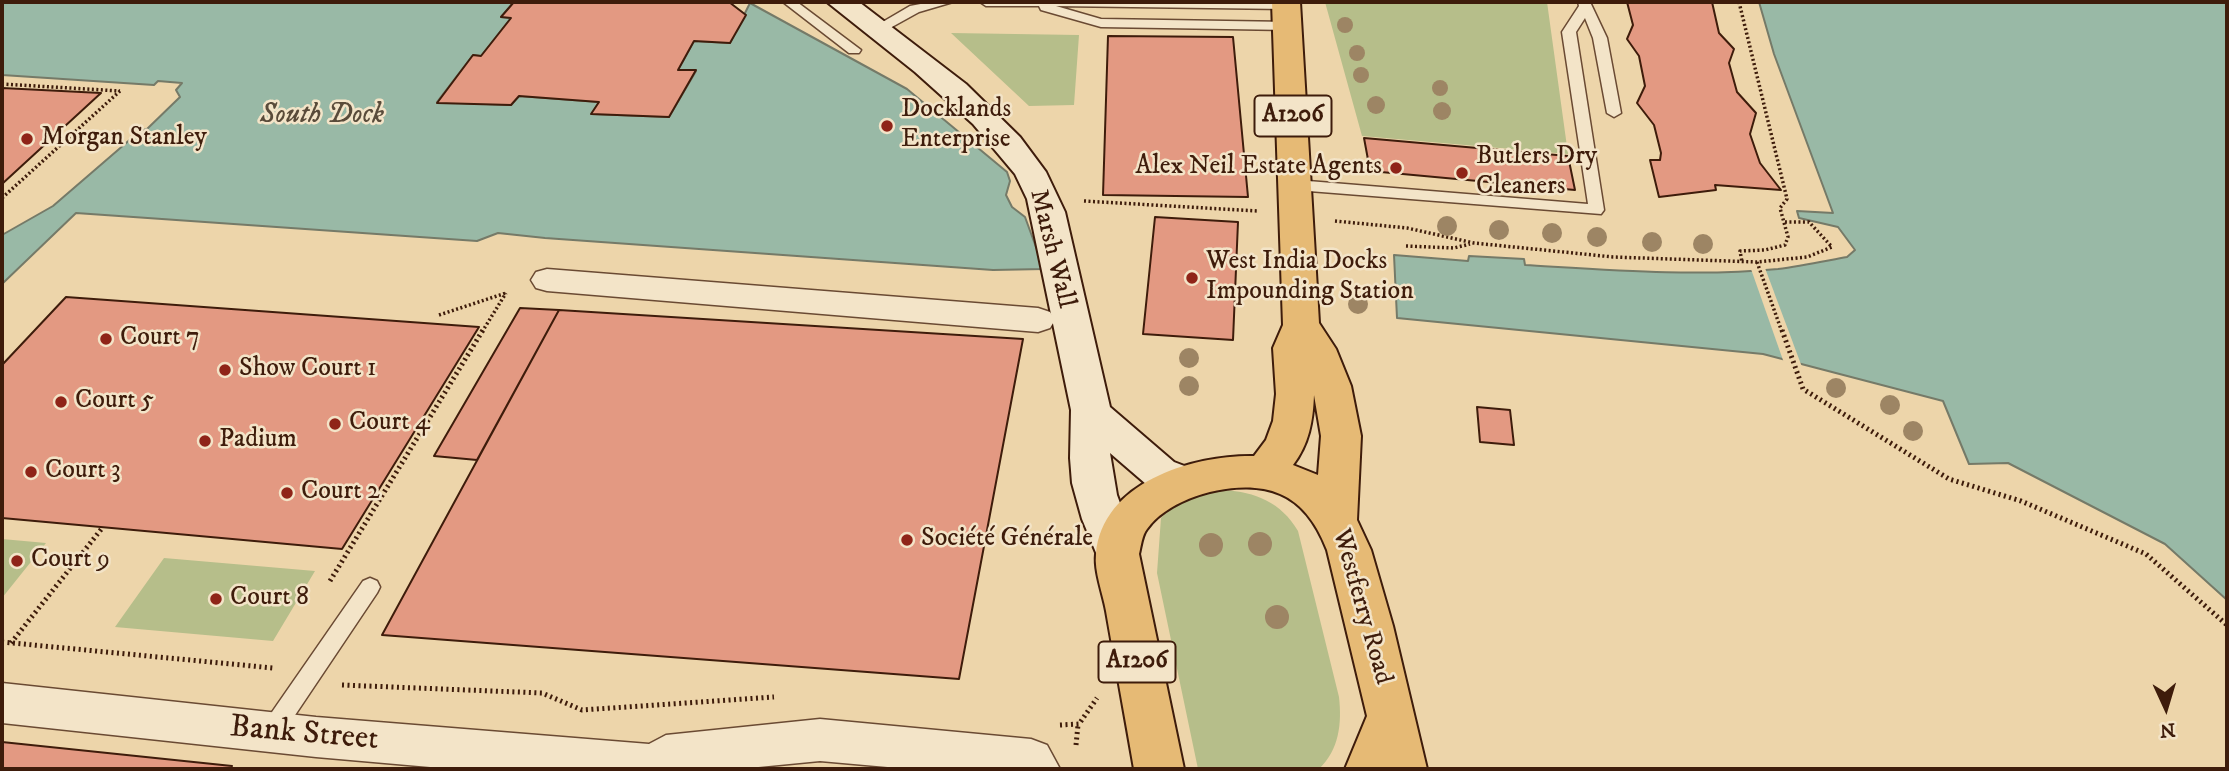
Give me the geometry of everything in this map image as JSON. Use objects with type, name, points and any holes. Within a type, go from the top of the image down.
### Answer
[{"type":"main road","name":"A1206","points":[[1263,474],[1284,447],[1293,421],[1295,394],[1292,348],[1300,315],[1287,11]]},
{"type":"main road","name":"Westferry Road","points":[[1300,315],[1332,386],[1341,436],[1336,520],[1349,550],[1403,769]]},
{"type":"main road","points":[[1117,554],[1130,520],[1157,494],[1180,482],[1225,474],[1263,474],[1291,480],[1306,488],[1325,505],[1336,520]]},
{"type":"main road","name":"A1206","points":[[1117,554],[1159,769]]},
{"type":"main road","points":[[1369,769],[1383,743],[1391,715]]},
{"type":"street","name":"Marsh Wall","points":[[841,2],[865,40],[1000,132],[1030,172],[1044,199],[1079,369],[1091,413],[1089,460],[1100,512],[1117,554]]},
{"type":"street","points":[[547,279],[1038,320]]},
{"type":"street","points":[[1091,413],[1160,473],[1180,482]]},
{"type":"street","name":"Bank Street","points":[[2,703],[619,766],[696,769]]},
{"type":"street","name":"Bank Street","points":[[619,766],[820,740],[1031,760],[1038,769]]},
{"type":"lane","points":[[789,2],[865,40],[915,9],[947,2]]},
{"type":"lane","points":[[986,2],[1287,11]]},
{"type":"lane","points":[[1032,2],[1080,19],[1101,23],[1287,11]]},
{"type":"lane","points":[[1584,5],[1600,38],[1614,113]]},
{"type":"lane","points":[[1297,210],[1596,210],[1569,32],[1584,5]]},
{"type":"lane","points":[[271,732],[370,587]]},
{"type":"path","points":[[1739,2],[1787,199],[1780,208],[1788,237],[1785,245],[1765,250],[1740,251],[1742,262]]},
{"type":"path","points":[[2,84],[120,90],[2,198]]},
{"type":"path","points":[[1044,199],[1297,210]]},
{"type":"path","points":[[1335,221],[1407,228],[1474,243],[1613,257],[1757,262],[1807,257],[1832,247],[1809,222],[1785,222]]},
{"type":"path","points":[[1406,246],[1454,248],[1474,243]]},
{"type":"path","points":[[1757,262],[1803,389],[1949,479],[2021,501],[2146,554],[2227,625]]},
{"type":"path","points":[[439,315],[547,279]]},
{"type":"path","points":[[327,586],[506,293]]},
{"type":"path","points":[[11,643],[103,527]]},
{"type":"path","points":[[2,642],[311,672],[347,687],[542,693],[582,710],[782,696]]},
{"type":"path","points":[[1076,745],[1079,724],[1097,699],[1095,685]]},
{"type":"path","points":[[1052,726],[1079,724]]},
{"type":"green space","points":[[1325,2],[1547,2],[1568,154],[1362,136]]},
{"type":"green space","points":[[951,33],[1079,35],[1074,105],[1029,106]]},
{"type":"green space","points":[[1224,490],[1246,493],[1266,500],[1284,513],[1298,531],[1339,697],[1338,736],[1331,754],[1319,769],[1198,769],[1157,573],[1161,518],[1190,498]]},
{"type":"green space","name":"Court 9","points":[[2,539],[46,543],[2,598]]},
{"type":"green space","name":"Court 8","points":[[164,558],[315,571],[273,641],[115,627]]},
{"type":"water","name":"South Dock","points":[[2,2],[514,2],[501,17],[511,18],[481,56],[473,55],[437,102],[511,105],[519,96],[599,102],[592,114],[669,117],[696,71],[678,70],[694,41],[730,43],[750,3],[907,89],[1007,172],[1010,181],[1006,195],[1012,207],[1025,217],[1044,269],[993,270],[498,233],[477,241],[76,213],[2,284],[2,235],[53,206],[140,131],[147,129],[180,97],[176,90],[182,83],[158,81],[154,85],[2,75]]},
{"type":"water","points":[[1759,2],[2227,2],[2227,600],[2165,544],[2008,463],[1969,464],[1943,401],[1763,354],[1397,318],[1394,255],[1468,261],[1469,256],[1524,259],[1525,265],[1684,273],[1778,269],[1847,257],[1855,250],[1838,227],[1799,218],[1797,211],[1833,213],[1774,54]]},
{"type":"pier","points":[[1765,268],[1802,367],[1784,363],[1751,269]]},
{"type":"building","points":[[514,2],[729,2],[746,15],[730,43],[694,41],[678,70],[696,70],[669,117],[591,114],[599,102],[519,96],[511,105],[437,103],[473,55],[481,56],[511,18],[501,17]]},
{"type":"building","points":[[1627,2],[1712,2],[1719,33],[1734,49],[1729,63],[1737,92],[1756,113],[1750,134],[1760,163],[1781,190],[1715,185],[1716,190],[1659,197],[1650,160],[1660,160],[1661,153],[1654,125],[1637,103],[1645,86],[1639,56],[1627,39],[1633,25]]},
{"type":"building","points":[[1108,36],[1233,37],[1248,197],[1103,195]]},
{"type":"building","name":"Morgan Stanley","points":[[2,88],[101,93],[2,184]]},
{"type":"building","points":[[1364,138],[1568,156],[1575,190],[1381,172],[1369,165]]},
{"type":"building","name":"West India Docks Impounding Station","points":[[1155,217],[1238,222],[1233,340],[1143,334]]},
{"type":"building","name":"Padium","points":[[66,297],[479,327],[342,549],[2,518],[2,365]]},
{"type":"building","points":[[520,308],[559,310],[477,460],[434,456]]},
{"type":"building","points":[[559,310],[1023,339],[959,679],[382,635]]},
{"type":"building","points":[[1477,407],[1510,410],[1514,445],[1480,442]]},
{"type":"building","points":[[2,742],[232,766],[230,769],[2,769]]},
{"type":"place","name":"Docklands Enterprise","points":[[887,126]]},
{"type":"place","name":"Morgan Stanley","points":[[27,139]]},
{"type":"place","name":"Alex Neil Estate Agents","points":[[1396,168]]},
{"type":"place","name":"Butlers Dry Cleaners","points":[[1462,173]]},
{"type":"place","name":"West India Docks Impounding Station","points":[[1192,278]]},
{"type":"place","name":"Court 7","points":[[106,339]]},
{"type":"place","name":"Show Court 1","points":[[225,370]]},
{"type":"place","name":"Court 5","points":[[61,402]]},
{"type":"place","name":"Court 4","points":[[335,424]]},
{"type":"place","name":"Padium","points":[[205,441]]},
{"type":"place","name":"Court 3","points":[[31,472]]},
{"type":"place","name":"Court 2","points":[[287,493]]},
{"type":"place","name":"Société Générale","points":[[907,540]]},
{"type":"place","name":"Court 9","points":[[17,561]]},
{"type":"place","name":"Court 8","points":[[216,599]]}]
